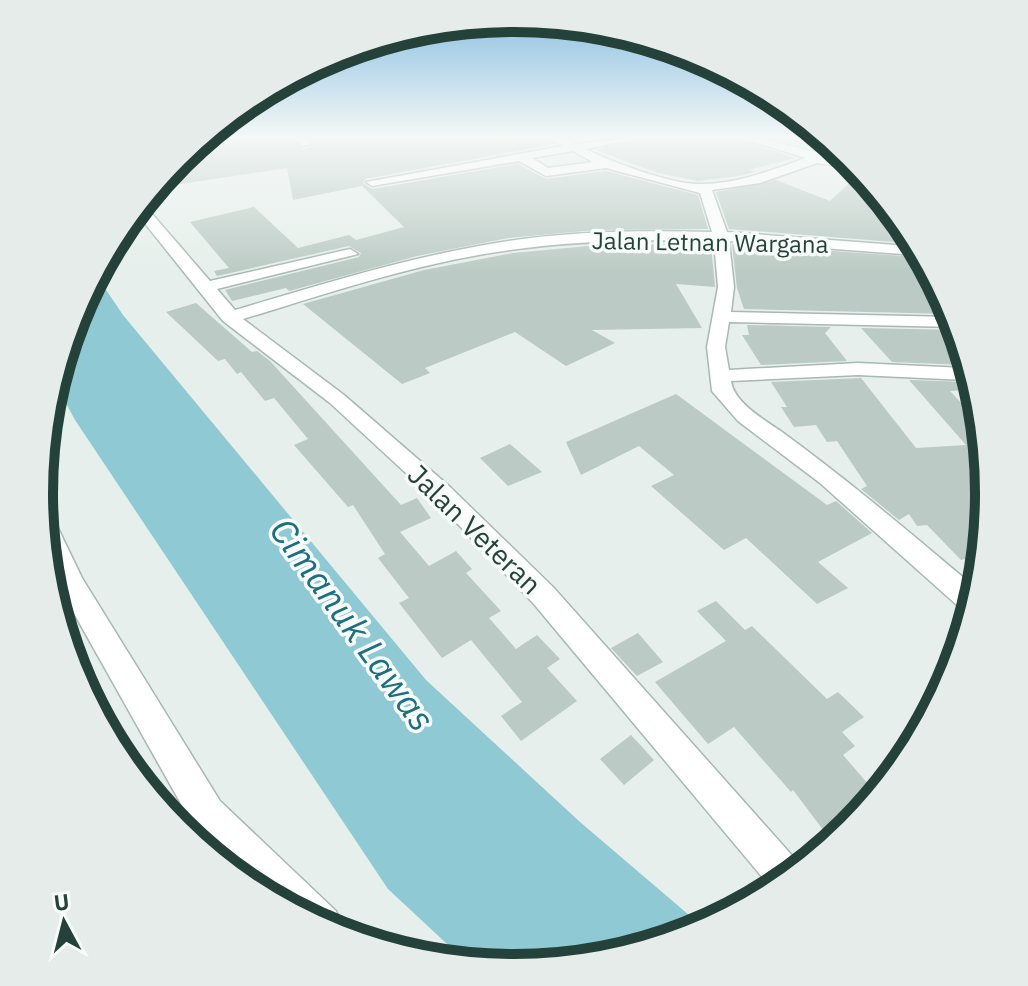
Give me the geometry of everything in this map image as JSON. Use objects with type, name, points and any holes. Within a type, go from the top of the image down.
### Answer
[{"type":"street","points":[[676,182],[699,188],[741,182]]},
{"type":"street","points":[[699,188],[709,196],[721,237],[726,287],[716,347],[722,391],[731,403],[884,523],[963,594]]},
{"type":"street","name":"Jalan Veteran","points":[[146,215],[229,317],[254,340],[337,399],[464,516],[543,595],[780,869]]},
{"type":"street","name":"Jalan Letnan Wargana","points":[[229,317],[485,249],[633,236],[721,237],[906,251]]},
{"type":"street","points":[[205,287],[350,254]]},
{"type":"street","points":[[721,317],[942,322]]},
{"type":"street","points":[[718,376],[858,369],[959,374]]},
{"type":"street","points":[[64,586],[207,814],[293,897]]},
{"type":"water","name":"Cimanuk Lawas","points":[[103,285],[123,315],[426,680],[580,822],[692,918],[633,938],[574,950],[514,954],[453,950],[388,889],[63,398],[77,345]]},
{"type":"building","points":[[290,182],[363,182],[372,189],[413,182],[648,182],[698,195],[708,229],[595,230],[508,238],[417,256],[289,291],[286,288],[232,301],[225,290],[359,257],[361,253],[349,246],[217,276],[214,271],[229,268],[190,222],[254,207],[298,248],[349,235],[356,240],[404,227],[362,186],[293,200]]},
{"type":"building","points":[[781,182],[830,201],[850,182],[854,182],[901,242],[729,229],[716,192]]},
{"type":"building","points":[[711,244],[715,287],[676,284],[702,328],[592,330],[615,343],[566,366],[515,332],[425,368],[430,373],[402,384],[303,304],[424,270],[513,253],[599,245]]},
{"type":"building","points":[[732,244],[909,256],[938,314],[744,309],[737,288]]},
{"type":"building","points":[[196,303],[252,352],[257,351],[270,361],[401,505],[417,498],[431,518],[400,532],[429,566],[456,551],[472,569],[466,573],[501,611],[489,618],[516,649],[537,635],[560,659],[547,668],[577,701],[521,741],[501,716],[522,702],[471,640],[442,658],[399,603],[409,598],[378,558],[385,554],[353,505],[348,507],[294,445],[308,439],[274,398],[265,401],[241,372],[237,374],[225,359],[218,361],[166,312]]},
{"type":"building","points":[[747,325],[831,327],[825,333],[847,361],[761,365],[742,335],[749,335]]},
{"type":"building","points":[[861,328],[945,330],[956,365],[892,362]]},
{"type":"building","points":[[861,378],[916,448],[966,445],[909,380],[961,382],[963,390],[950,391],[967,410],[971,433],[975,493],[970,558],[961,560],[927,525],[917,526],[909,514],[899,520],[861,489],[867,486],[837,441],[827,442],[816,425],[794,427],[781,407],[787,407],[771,382]]},
{"type":"building","points":[[676,394],[827,505],[836,501],[872,533],[818,562],[848,588],[817,604],[746,538],[724,550],[651,486],[674,475],[639,446],[581,475],[566,442]]},
{"type":"building","points":[[510,444],[542,472],[508,486],[480,458]]},
{"type":"building","points":[[716,601],[745,630],[752,626],[827,699],[838,692],[864,717],[842,732],[855,746],[843,755],[870,786],[825,833],[793,790],[791,792],[734,727],[708,744],[655,682],[726,641],[697,611]]},
{"type":"building","points":[[638,633],[663,662],[637,676],[611,648]]},
{"type":"building","points":[[631,735],[654,760],[624,785],[600,759]]}]
